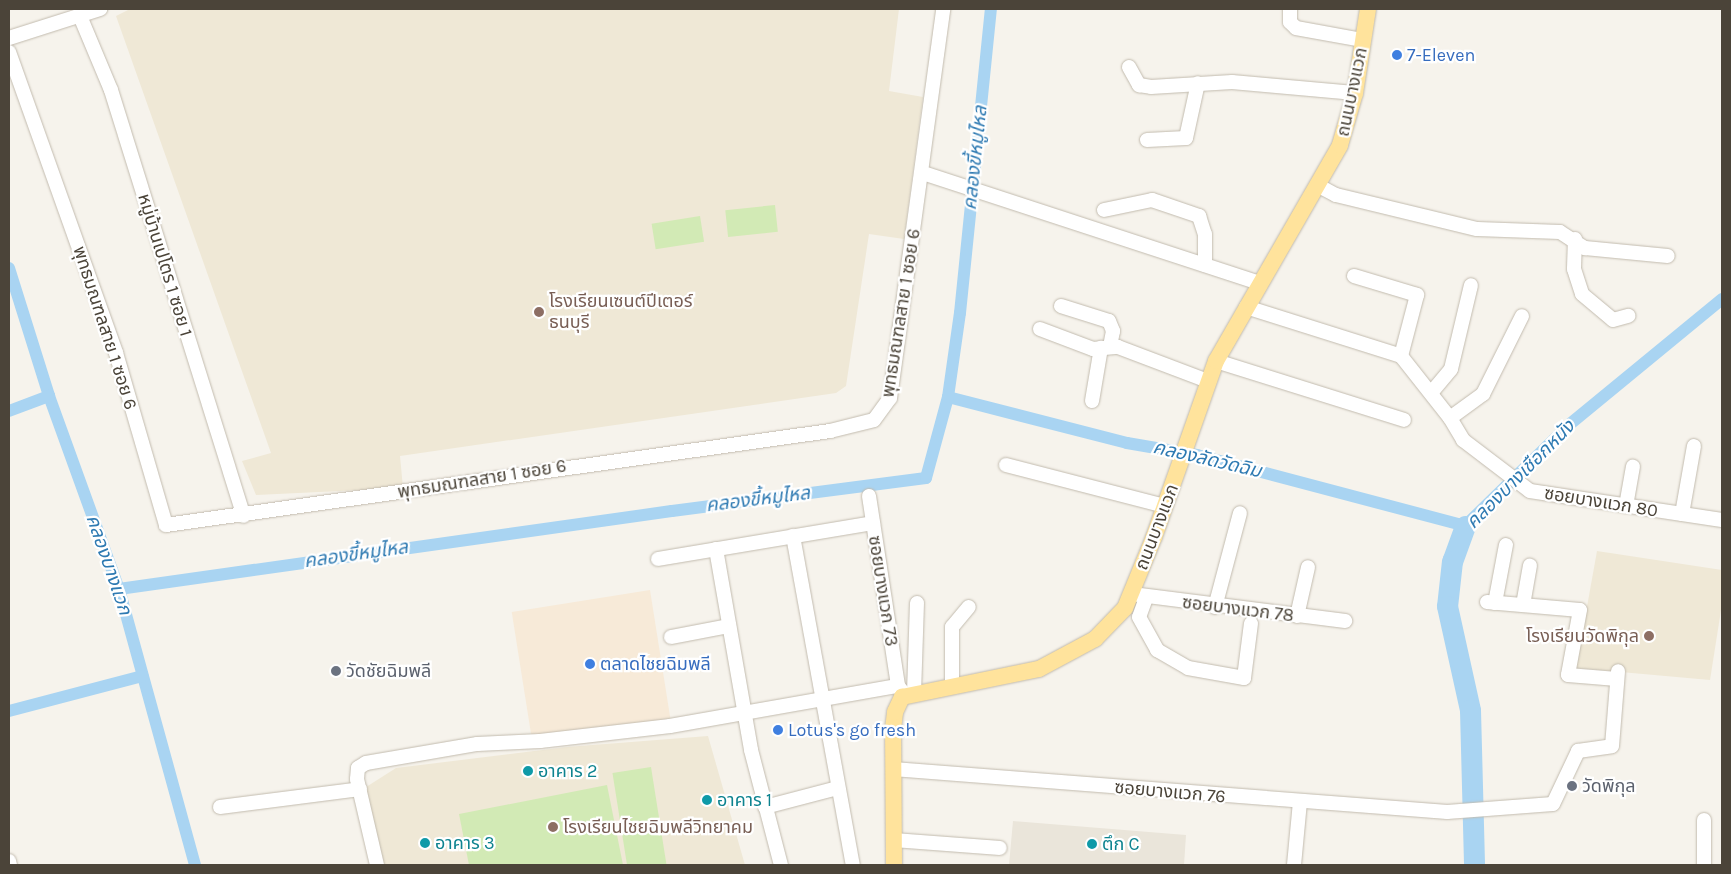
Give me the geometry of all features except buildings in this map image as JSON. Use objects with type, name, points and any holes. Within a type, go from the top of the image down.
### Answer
[{"type":"main road","name":"ถนนบางแวก","points":[[906,691],[952,687],[1013,677],[1054,663],[1106,630],[1139,596],[1165,506],[1216,361],[1259,283],[1340,145],[1355,93],[1368,9]]},
{"type":"main road","points":[[894,865],[893,769],[895,712],[898,703],[906,691]]},
{"type":"street","points":[[9,38],[100,9]]},
{"type":"street","name":"พุทธมณฑลสาย 1 ซอย 6","points":[[9,52],[116,353],[166,525],[244,516],[595,462],[830,430],[874,420],[890,398],[923,173],[943,9]]},
{"type":"street","points":[[1290,9],[1290,22],[1296,28],[1363,40]]},
{"type":"street","name":"หมู่บ้านเปโตร 1 ซอย 1","points":[[80,16],[111,90],[244,516]]},
{"type":"street","points":[[1129,67],[1133,78],[1145,86],[1198,83],[1262,83],[1355,93]]},
{"type":"street","points":[[1147,140],[1186,138],[1198,83]]},
{"type":"street","points":[[923,173],[1001,200],[1056,214],[1259,283]]},
{"type":"street","points":[[1317,185],[1336,194],[1477,229],[1560,232],[1575,239],[1585,248],[1668,256]]},
{"type":"street","points":[[1104,210],[1152,200],[1199,216],[1205,234],[1205,264]]},
{"type":"street","points":[[1575,239],[1574,269],[1582,294],[1613,320],[1628,316]]},
{"type":"street","points":[[1246,307],[1401,356],[1417,295],[1354,276]]},
{"type":"street","points":[[1431,393],[1451,369],[1471,285]]},
{"type":"street","points":[[1061,306],[1109,321],[1113,331],[1105,347],[1092,401]]},
{"type":"street","points":[[1450,418],[1483,394],[1522,316]]},
{"type":"street","points":[[1040,329],[1093,349],[1105,347],[1208,381]]},
{"type":"street","name":"ซอยบางแวก 80","points":[[1401,356],[1450,418],[1463,440],[1530,492],[1722,520]]},
{"type":"street","points":[[1216,361],[1404,420]]},
{"type":"street","points":[[1682,514],[1694,446]]},
{"type":"street","points":[[1006,465],[1165,506]]},
{"type":"street","points":[[1626,506],[1633,466]]},
{"type":"street","name":"ซอยบางแวก 73","points":[[869,496],[906,691]]},
{"type":"street","points":[[1216,607],[1240,513]]},
{"type":"street","points":[[658,559],[873,523]]},
{"type":"street","points":[[793,536],[821,698],[853,865]]},
{"type":"street","points":[[1506,545],[1491,602],[1523,605],[1530,566]]},
{"type":"street","points":[[716,549],[743,711],[765,807],[781,865]]},
{"type":"street","points":[[1298,616],[1308,567]]},
{"type":"street","points":[[1139,596],[1139,616],[1157,650],[1188,668],[1244,678],[1251,623]]},
{"type":"street","name":"ซอยบางแวก 78","points":[[1139,596],[1216,607],[1345,620]]},
{"type":"street","points":[[377,865],[360,789],[358,768],[374,761],[477,744],[540,741],[670,726],[821,698],[906,691],[917,603]]},
{"type":"street","name":"ซอยบางแวก 76","points":[[893,769],[1447,812],[1506,810],[1553,804],[1578,752],[1612,746],[1618,675],[1568,674],[1580,610],[1523,605]]},
{"type":"street","points":[[952,687],[952,627],[969,607]]},
{"type":"street","points":[[671,637],[729,626]]},
{"type":"street","points":[[765,807],[838,788]]},
{"type":"street","points":[[220,807],[360,789]]},
{"type":"street","points":[[1294,865],[1300,802]]},
{"type":"street","points":[[1704,820],[1704,865]]},
{"type":"street","points":[[894,840],[1000,848]]},
{"type":"street","points":[[9,861],[10,865]]},
{"type":"shaded area","name":"โรงเรียนเซนต์ปีเตอร์ ธนบุรี","points":[[130,9],[899,9],[889,91],[923,97],[904,239],[869,234],[846,386],[836,393],[400,456],[403,488],[256,495],[242,461],[271,453],[116,16]]},
{"type":"shaded area","name":"โรงเรียนวัดพิกุล","points":[[1597,551],[1722,570],[1722,604],[1710,680],[1576,668]]},
{"type":"shaded area","name":"ตลาดไชยฉิมพลี","points":[[650,590],[671,722],[533,744],[512,612]]},
{"type":"shaded area","name":"โรงเรียนไชยฉิมพลีวิทยาคม","points":[[708,736],[745,865],[381,865],[363,789],[396,768],[567,747]]},
{"type":"shaded area","points":[[1013,821],[1186,835],[1184,865],[1009,865]]},
{"type":"green space","points":[[775,205],[778,232],[728,237],[725,210]]},
{"type":"green space","points":[[700,216],[704,242],[656,249],[652,224]]},
{"type":"green space","points":[[651,767],[666,865],[627,865],[612,773]]},
{"type":"green space","points":[[607,785],[623,865],[469,865],[459,814]]},
{"type":"waterway","name":"คลองขี้หมูไหล","points":[[119,589],[672,511],[926,478],[948,397],[960,313],[991,9]]},
{"type":"waterway","name":"คลองบางแวก","points":[[9,268],[49,396],[119,589],[195,865]]},
{"type":"waterway","name":"คลองลัดวัดฉิม","points":[[948,397],[1127,443],[1197,455],[1465,526],[1570,424],[1722,299]]},
{"type":"waterway","points":[[9,411],[49,396]]},
{"type":"waterway","name":"คลองบางเชือกหนัง","points":[[1465,526],[1452,561],[1447,606],[1470,710],[1474,865]]},
{"type":"waterway","points":[[9,711],[142,676]]},
{"type":"place","name":"7-Eleven","points":[[1397,55]]},
{"type":"place","name":"โรงเรียนเซนต์ปีเตอร์ ธนบุรี","points":[[539,312]]},
{"type":"place","name":"โรงเรียนวัดพิกุล","points":[[1649,636]]},
{"type":"place","name":"ตลาดไชยฉิมพลี","points":[[590,664]]},
{"type":"place","name":"วัดชัยฉิมพลี","points":[[336,671]]},
{"type":"place","name":"Lotus's go fresh","points":[[778,730]]},
{"type":"place","name":"อาคาร 2","points":[[528,771]]},
{"type":"place","name":"วัดพิกุล","points":[[1572,786]]},
{"type":"place","name":"อาคาร 1","points":[[707,800]]},
{"type":"place","name":"โรงเรียนไชยฉิมพลีวิทยาคม","points":[[553,827]]},
{"type":"place","name":"อาคาร 3","points":[[425,843]]},
{"type":"place","name":"ตึก C","points":[[1092,844]]}]
